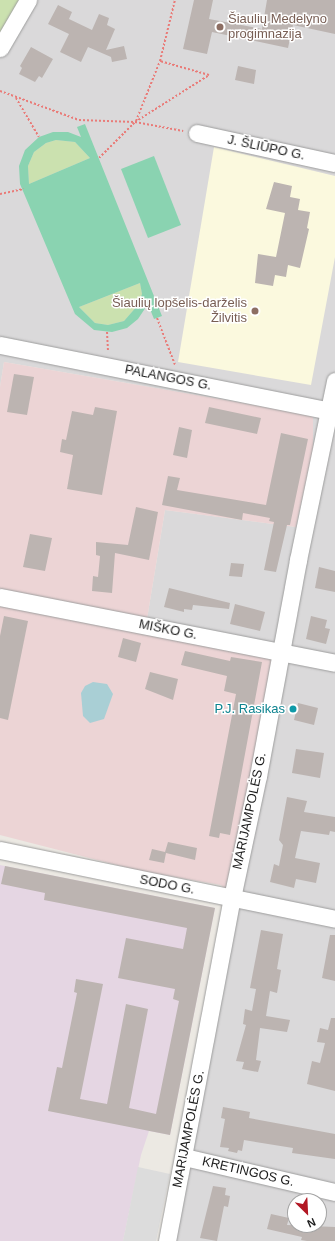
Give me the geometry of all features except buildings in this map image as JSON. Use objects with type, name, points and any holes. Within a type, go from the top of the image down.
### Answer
[{"type":"street","points":[[0,48],[28,0]]},
{"type":"street","name":"J. ŠLIŪPO G.","points":[[197,133],[335,163]]},
{"type":"street","name":"PALANGOS G.","points":[[0,345],[332,411]]},
{"type":"street","name":"MARIJAMPOLĖS G.","points":[[167,1241],[232,898],[258,776],[280,651],[332,411],[335,381]]},
{"type":"street","name":"MIŠKO G.","points":[[0,597],[335,663]]},
{"type":"street","name":"SODO G.","points":[[0,850],[335,919]]},
{"type":"street","name":"KRETINGOS G.","points":[[184,1157],[335,1192]]},
{"type":"path","points":[[135,122],[160,61],[175,0]]},
{"type":"path","points":[[99,158],[135,122],[209,75],[160,61]]},
{"type":"path","points":[[0,91],[79,120],[135,122],[197,133]]},
{"type":"path","points":[[15,97],[40,137]]},
{"type":"path","points":[[0,194],[22,189]]},
{"type":"path","points":[[157,318],[181,381]]},
{"type":"path","points":[[107,332],[109,367]]},
{"type":"shaded area","points":[[23,0],[335,0],[335,1241],[167,1241],[232,898],[0,597],[0,589],[147,619],[165,510],[296,527],[313,449],[313,415],[4,362],[0,387],[0,40]]},
{"type":"shaded area","name":"Šiaulių lopšelis-darželis Žilvitis","points":[[214,147],[335,176],[335,257],[311,385],[178,362]]},
{"type":"shaded area","points":[[4,362],[313,415],[313,449],[296,527],[165,510],[147,619],[0,589],[0,387]]},
{"type":"shaded area","points":[[0,597],[280,651],[232,898],[221,885],[140,871],[0,835]]},
{"type":"shaded area","points":[[0,865],[215,908],[170,1135],[149,1131],[141,1155],[123,1241],[0,1241]]},
{"type":"shaded area","points":[[138,1167],[170,1174],[156,1241],[123,1241]]},
{"type":"green space","points":[[0,0],[23,0],[0,40]]},
{"type":"green space","points":[[85,124],[162,316],[154,319],[148,304],[138,319],[127,328],[112,332],[94,330],[75,314],[20,184],[19,166],[25,150],[39,137],[53,132],[68,132],[81,137],[77,127]],"holes":[[[56,140],[75,142],[90,158],[29,184],[28,166],[34,152],[46,143]],[[140,283],[142,294],[138,305],[124,321],[108,325],[95,323],[79,307]]]},
{"type":"green space","points":[[56,140],[75,142],[90,158],[29,184],[28,166],[34,152],[46,143]]},
{"type":"green space","points":[[154,156],[181,225],[148,238],[121,169]]},
{"type":"green space","points":[[140,283],[142,294],[138,305],[124,321],[108,325],[95,323],[79,307]]},
{"type":"water","points":[[93,682],[107,684],[113,694],[104,719],[90,723],[83,716],[81,693],[85,686]]},
{"type":"place","name":"Šiaulių Medelyno progimnazija","points":[[220,27]]},
{"type":"place","name":"Šiaulių lopšelis-darželis Žilvitis","points":[[255,311]]},
{"type":"place","name":"P.J. Rasikas","points":[[293,709]]}]
